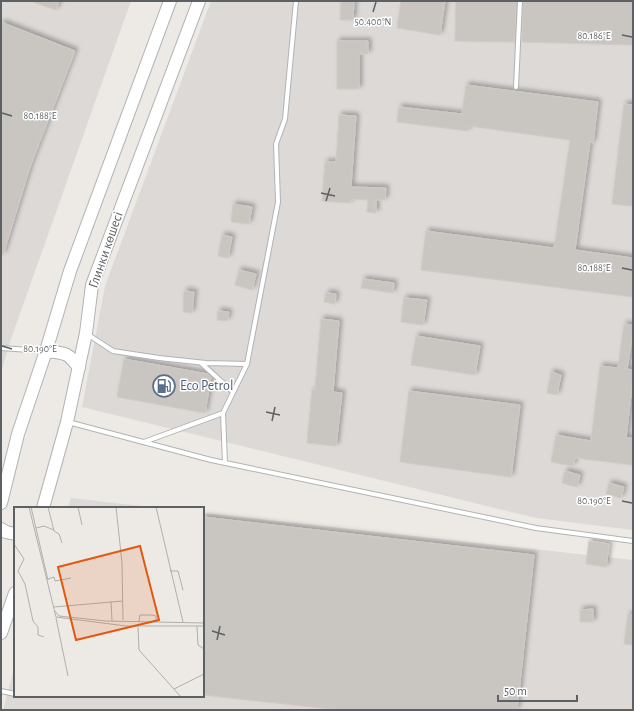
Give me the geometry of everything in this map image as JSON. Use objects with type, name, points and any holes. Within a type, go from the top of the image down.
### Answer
[{"type":"main road","name":"Глинки көшесі","points":[[1,503],[18,434],[46,351],[70,271],[170,1]]},
{"type":"main road","name":"Глинки көшесі","points":[[44,507],[67,422],[79,368],[86,333],[92,285],[199,1]]},
{"type":"main road","points":[[46,351],[68,354],[79,368]]},
{"type":"main road","points":[[1,529],[14,534]]},
{"type":"main road","points":[[1,633],[14,596]]},
{"type":"lane","points":[[225,463],[223,413],[247,364],[278,202],[276,144],[285,119],[296,1]]},
{"type":"lane","points":[[516,87],[520,1]]},
{"type":"lane","points":[[86,333],[113,351],[206,363],[247,364]]},
{"type":"lane","points":[[1,348],[46,351]]},
{"type":"lane","points":[[200,362],[233,392]]},
{"type":"lane","points":[[144,442],[223,413]]},
{"type":"lane","points":[[67,422],[225,463],[536,528],[633,541]]},
{"type":"lane","points":[[1,691],[14,694]]},
{"type":"shaded area","points":[[1,1],[131,1],[11,339],[1,372]]},
{"type":"shaded area","points":[[211,1],[633,1],[633,530],[536,518],[82,407],[105,286]]},
{"type":"shaded area","points":[[71,498],[149,507],[68,507]]},
{"type":"shaded area","points":[[204,513],[633,560],[633,710],[3,710],[14,669],[14,697],[204,697]]},
{"type":"building","points":[[33,1],[59,1],[56,10]]},
{"type":"building","points":[[341,1],[354,1],[353,20],[340,20]]},
{"type":"building","points":[[401,1],[445,1],[440,35],[397,28]]},
{"type":"building","points":[[456,1],[516,1],[515,42],[455,41]]},
{"type":"building","points":[[523,1],[633,1],[633,45],[522,42]]},
{"type":"building","points":[[1,22],[75,51],[30,167],[3,255],[1,254]]},
{"type":"building","points":[[337,41],[368,41],[368,54],[359,54],[359,89],[337,89]]},
{"type":"building","points":[[466,85],[598,102],[593,143],[590,142],[575,250],[633,258],[633,297],[421,270],[426,231],[554,248],[570,140],[469,126],[468,131],[397,122],[399,107],[462,114]]},
{"type":"building","points":[[624,104],[633,105],[633,206],[612,204]]},
{"type":"building","points":[[339,115],[356,116],[351,187],[386,188],[385,200],[376,200],[376,213],[367,212],[368,200],[351,199],[350,203],[322,201],[325,162],[336,162]]},
{"type":"building","points":[[233,204],[252,207],[249,224],[231,222]]},
{"type":"building","points":[[222,235],[232,237],[228,258],[218,256]]},
{"type":"building","points":[[239,270],[256,274],[252,290],[235,285]]},
{"type":"building","points":[[363,279],[394,283],[393,293],[361,288]]},
{"type":"building","points":[[184,291],[194,292],[192,313],[183,312]]},
{"type":"building","points":[[326,293],[336,294],[335,304],[324,302]]},
{"type":"building","points":[[404,298],[427,300],[423,325],[401,322]]},
{"type":"building","points":[[218,311],[229,312],[227,321],[217,320]]},
{"type":"building","points":[[321,319],[339,321],[333,392],[342,393],[336,446],[307,443],[312,390],[315,390]]},
{"type":"building","points":[[624,324],[633,325],[627,369],[633,370],[633,377],[626,438],[633,438],[633,465],[575,458],[573,466],[551,462],[556,435],[591,441],[600,366],[618,368]]},
{"type":"building","points":[[416,336],[480,346],[475,375],[411,365]]},
{"type":"building","name":"Eco Petrol","points":[[124,359],[208,374],[211,377],[205,413],[117,397]]},
{"type":"building","points":[[551,372],[561,375],[557,395],[547,393]]},
{"type":"building","points":[[409,391],[520,405],[511,477],[400,462]]},
{"type":"building","points":[[565,471],[580,475],[577,487],[562,483]]},
{"type":"building","points":[[609,483],[624,487],[621,498],[606,494]]},
{"type":"building","points":[[204,517],[534,555],[517,710],[339,710],[204,695]]},
{"type":"building","points":[[589,541],[609,544],[606,567],[586,564]]},
{"type":"building","points":[[593,609],[593,622],[580,622],[580,610]]},
{"type":"building","points":[[628,614],[633,615],[633,645],[624,644]]},
{"type":"place","name":"Eco Petrol","points":[[164,386]]}]
